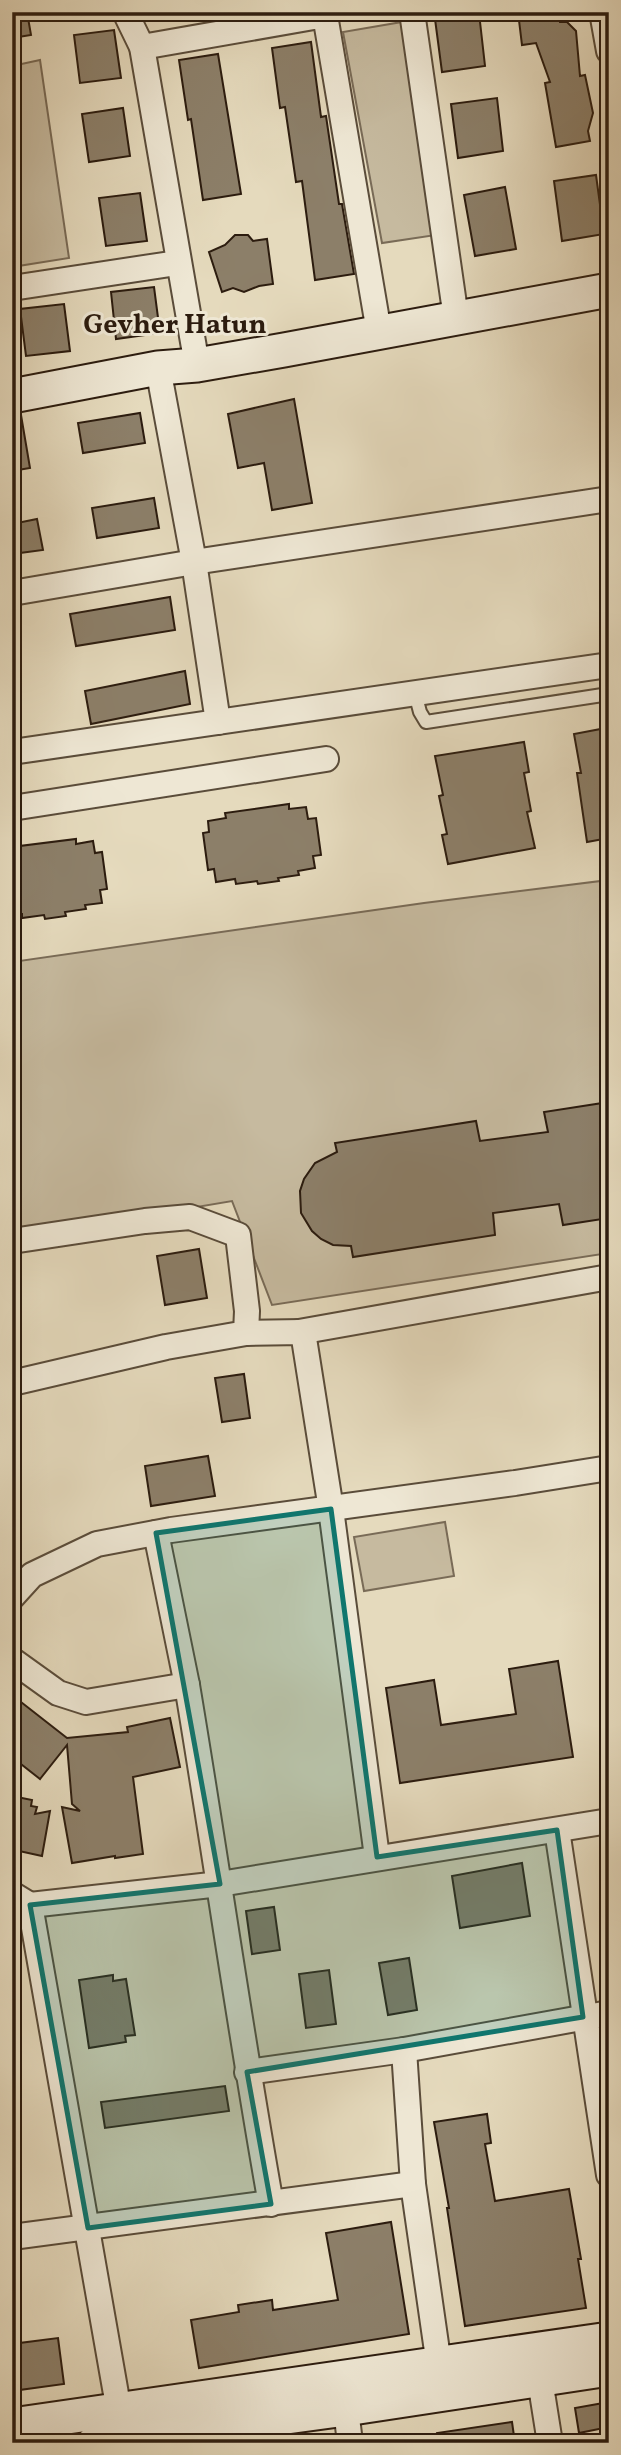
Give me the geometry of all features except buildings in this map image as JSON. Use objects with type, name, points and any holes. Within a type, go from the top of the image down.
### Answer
[{"type":"street","points":[[125,12],[142,47],[177,263],[197,365]]},
{"type":"street","points":[[412,12],[456,318]]},
{"type":"street","points":[[602,12],[609,48]]},
{"type":"street","points":[[142,47],[331,13],[379,332]]},
{"type":"street","points":[[12,288],[177,263]]},
{"type":"street","points":[[12,396],[609,290]]},
{"type":"street","points":[[158,368],[194,562],[218,722]]},
{"type":"street","points":[[12,593],[194,562],[609,499]]},
{"type":"street","points":[[12,752],[609,665]]},
{"type":"street","points":[[12,808],[326,760]]},
{"type":"street","points":[[12,1241],[145,1221],[191,1217],[238,1235],[247,1311],[246,1333]]},
{"type":"street","points":[[12,1383],[166,1347],[246,1333],[299,1332],[609,1277]]},
{"type":"street","points":[[299,1332],[303,1332],[331,1509],[377,1857]]},
{"type":"street","points":[[12,1597],[32,1575],[97,1544],[156,1533],[609,1468]]},
{"type":"street","points":[[156,1533],[187,1685],[220,1884],[247,2072],[271,2204]]},
{"type":"street","points":[[12,1660],[58,1693],[86,1702],[187,1685]]},
{"type":"street","points":[[115,2434],[88,2228],[21,1900],[220,1884],[609,1821]]},
{"type":"street","points":[[557,1830],[583,2017],[609,2175]]},
{"type":"street","points":[[247,2072],[404,2049],[609,2013]]},
{"type":"street","points":[[404,2049],[413,2184],[439,2365]]},
{"type":"street","points":[[12,2237],[413,2184]]},
{"type":"street","points":[[115,2434],[439,2365],[609,2339]]},
{"type":"street","points":[[12,2425],[115,2434],[346,2409],[609,2370]]},
{"type":"street","points":[[540,2380],[550,2443]]},
{"type":"street","points":[[346,2409],[350,2443]]},
{"type":"lane","points":[[415,693],[426,722],[609,694]]},
{"type":"highlighted area","points":[[331,1509],[377,1857],[557,1830],[583,2017],[247,2072],[271,2204],[88,2228],[30,1905],[220,1884],[156,1533]]},
{"type":"shaded area","points":[[402,22],[436,235],[382,243],[343,32]]},
{"type":"shaded area","points":[[40,60],[69,258],[12,267],[12,66]]},
{"type":"shaded area","points":[[609,880],[609,1253],[272,1305],[232,1201],[12,1238],[12,962],[424,903]]},
{"type":"shaded area","points":[[445,1522],[454,1576],[364,1591],[354,1537]]},
{"type":"district","name":"Gevher Hatun","points":[[175,325]]}]
